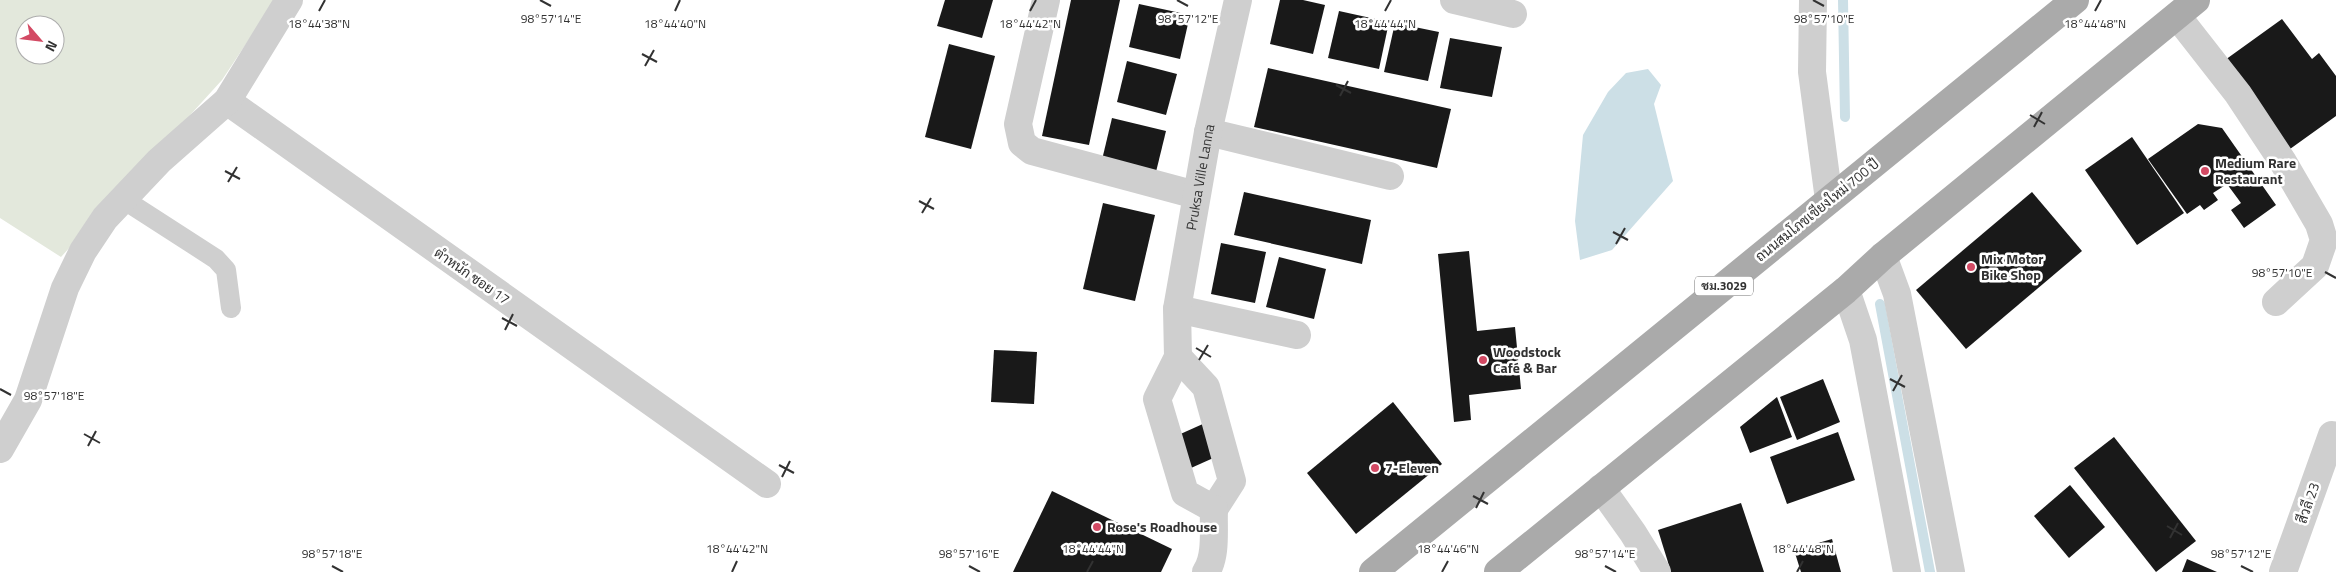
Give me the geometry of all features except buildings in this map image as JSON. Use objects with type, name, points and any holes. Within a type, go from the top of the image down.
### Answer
[{"type":"main road","name":"ถนนสมโภชเชียงใหม่ 700 ปี","points":[[1373,572],[2075,0]]},
{"type":"main road","points":[[1498,572],[1846,290],[1883,256],[2186,8]]},
{"type":"street","points":[[0,449],[28,400],[37,378],[65,288],[83,251],[105,218],[123,198],[159,161],[226,101],[289,0]]},
{"type":"street","points":[[1046,0],[1018,124],[1022,143],[1032,152],[1196,195]]},
{"type":"street","name":"Pruksa Ville Lanna","points":[[1214,509],[1185,493],[1157,399],[1178,357],[1177,308],[1208,132],[1238,0]]},
{"type":"street","points":[[1454,0],[1513,14]]},
{"type":"street","points":[[1813,0],[1812,72],[1830,200]]},
{"type":"street","points":[[2186,8],[2320,224],[2324,240],[2315,266],[2276,302]]},
{"type":"street","name":"ตำหนัก ซอย 17","points":[[226,101],[767,484]]},
{"type":"street","points":[[1208,132],[1390,176]]},
{"type":"street","points":[[1883,256],[1897,294],[1952,572]]},
{"type":"street","points":[[1846,290],[1863,340],[1907,572]]},
{"type":"street","points":[[1177,308],[1297,335]]},
{"type":"street","points":[[1178,357],[1206,387],[1232,481],[1214,509],[1213,545],[1209,567],[1206,572]]},
{"type":"street","name":"สีวลี 23","points":[[2284,572],[2332,435]]},
{"type":"street","points":[[1601,488],[1633,533],[1657,572]]},
{"type":"lane","points":[[123,198],[216,259],[226,270],[231,308]]},
{"type":"shaded area","points":[[0,0],[275,0],[222,80],[61,257],[0,218]]},
{"type":"shaded area","points":[[1648,69],[1661,85],[1654,104],[1673,181],[1612,250],[1580,260],[1575,221],[1583,135],[1608,92],[1626,73]]},
{"type":"waterway","points":[[1843,0],[1845,117]]},
{"type":"waterway","points":[[1880,304],[1930,572]]},
{"type":"place","name":"Medium Rare Restaurant","points":[[2205,171]]},
{"type":"place","name":"Mix Motor Bike Shop","points":[[1971,267]]},
{"type":"place","name":"Woodstock Café & Bar","points":[[1483,360]]},
{"type":"place","name":"7-Eleven","points":[[1375,468]]},
{"type":"place","name":"Rose's Roadhouse","points":[[1097,527]]}]
